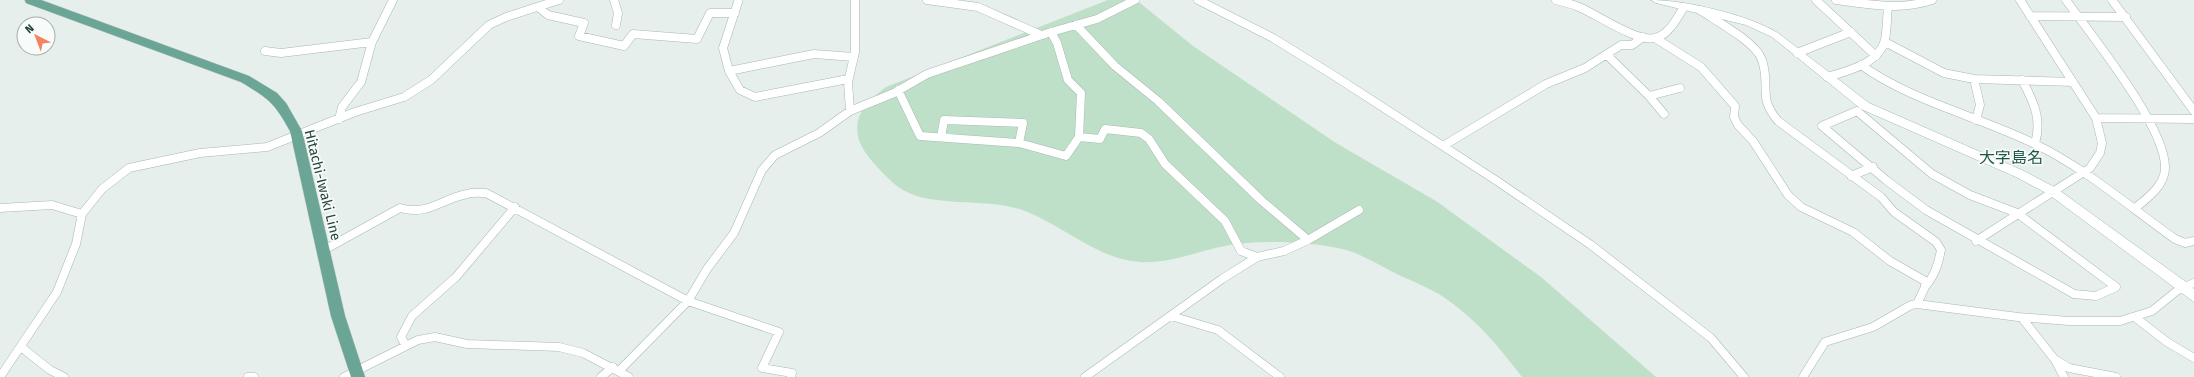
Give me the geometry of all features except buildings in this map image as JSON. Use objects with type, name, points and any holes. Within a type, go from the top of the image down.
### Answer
[{"type":"main road","name":"Hitachi-Iwaki Line","points":[[30,0],[245,79],[264,89],[282,106],[297,136],[338,316],[357,374]]},
{"type":"street","points":[[339,119],[342,107],[361,82],[372,42],[393,0]]},
{"type":"street","points":[[0,377],[57,292],[76,244],[82,214],[102,189],[129,168],[155,161],[200,153],[267,147],[339,119],[410,95],[431,80],[489,25],[506,17],[559,0]]},
{"type":"street","points":[[614,0],[618,13],[616,24]]},
{"type":"street","points":[[850,111],[848,79],[854,57],[855,0]]},
{"type":"street","points":[[927,0],[978,7],[1007,18],[1041,35]]},
{"type":"street","points":[[601,377],[616,369],[688,301],[707,269],[734,233],[762,170],[771,158],[819,132],[850,111],[898,90],[927,74],[1041,35],[1104,16],[1136,0]]},
{"type":"street","points":[[1198,0],[1273,38],[1443,146],[1591,245],[1677,310],[1711,338],[1744,377]]},
{"type":"street","points":[[1556,0],[1578,6],[1643,37],[1655,38],[1701,67],[1735,106],[1734,116],[1738,125],[1753,140],[1788,195],[1801,207],[1853,232],[1890,261],[1925,281],[1925,286]]},
{"type":"street","points":[[1656,0],[1686,4],[1700,10],[1748,22],[1763,28],[1873,110],[2020,174],[2052,190],[2182,285],[2194,297]]},
{"type":"street","points":[[1816,0],[1876,56]]},
{"type":"street","points":[[1836,0],[1888,6],[1926,3],[1932,0]]},
{"type":"street","points":[[1976,241],[2052,190],[2083,174],[2096,161],[2100,153],[2101,134],[2096,118],[2020,0]]},
{"type":"street","points":[[2066,0],[2148,117],[2161,147],[2165,170],[2154,193],[2134,209]]},
{"type":"street","points":[[2112,0],[2194,111]]},
{"type":"street","points":[[738,2],[723,48],[729,71],[740,90],[755,97],[848,79]]},
{"type":"street","points":[[1655,38],[1670,27],[1686,4]]},
{"type":"street","points":[[1827,77],[1861,65],[1876,56],[1885,42],[1885,25],[1888,6]]},
{"type":"street","points":[[538,7],[548,14],[584,23],[579,36],[624,46],[633,34],[697,39],[710,13],[735,13]]},
{"type":"street","points":[[1700,10],[1751,45],[1762,59],[1767,85],[1764,95],[1769,110],[1778,121],[1881,197],[1894,212],[1936,242],[1940,250],[1938,266],[1934,276],[1925,286],[1917,304]]},
{"type":"street","points":[[2030,16],[2126,17]]},
{"type":"street","points":[[1076,25],[1115,66],[1158,102],[1262,201],[1308,240]]},
{"type":"street","points":[[898,90],[920,136],[1019,143],[1066,156],[1079,137],[1081,94],[1068,80],[1061,60],[1057,38],[1051,32]]},
{"type":"street","points":[[1797,53],[1851,32]]},
{"type":"street","points":[[1443,146],[1546,84],[1585,68],[1621,45],[1632,45],[1643,37]]},
{"type":"street","points":[[265,51],[281,53],[372,42]]},
{"type":"street","points":[[1885,42],[1944,73],[1974,79],[2073,82]]},
{"type":"street","points":[[729,71],[814,54],[854,57]]},
{"type":"street","points":[[1607,55],[1649,96],[1664,114]]},
{"type":"street","points":[[1861,65],[1895,86],[2035,144],[2083,174],[2180,242],[2185,243],[2194,241]]},
{"type":"street","points":[[1974,79],[1980,105],[1976,120]]},
{"type":"street","points":[[2022,80],[2038,110],[2039,126],[2035,144]]},
{"type":"street","points":[[1649,96],[1680,88]]},
{"type":"street","points":[[1857,111],[1932,174],[1970,195],[2017,213],[2116,288],[2101,296],[2082,296],[2074,294],[2023,264],[1976,241],[1908,198],[1872,167],[1822,126],[1857,111]]},
{"type":"street","points":[[2096,118],[2148,117],[2194,119]]},
{"type":"street","points":[[941,137],[944,120],[999,121],[1023,123],[1019,143]]},
{"type":"street","points":[[1079,137],[1100,139],[1105,128],[1141,133],[1149,140],[1165,164],[1225,221],[1241,251],[1257,257]]},
{"type":"street","points":[[1851,176],[1872,167]]},
{"type":"street","points":[[324,250],[400,208],[411,213],[437,207],[464,194],[486,192],[688,301],[779,332],[762,368],[792,373],[791,377]]},
{"type":"street","points":[[0,208],[52,205],[82,214]]},
{"type":"street","points":[[406,346],[401,336],[405,323],[435,293],[464,270],[496,226],[515,207]]},
{"type":"street","points":[[1085,377],[1222,279],[1257,257],[1284,251],[1308,240],[1359,210]]},
{"type":"street","points":[[1802,377],[1824,342],[1873,327],[1898,311],[1917,304],[1976,314],[2022,318],[2100,322],[2120,321],[2136,318],[2156,308],[2182,285],[2194,283]]},
{"type":"street","points":[[1171,316],[1218,330],[1280,377]]},
{"type":"street","points":[[2022,318],[2055,360],[2064,377]]},
{"type":"street","points":[[2136,318],[2167,342],[2194,358]]},
{"type":"street","points":[[344,377],[357,374],[418,340],[435,337],[467,344],[559,347],[583,354],[630,377]]},
{"type":"street","points":[[21,347],[50,370],[64,377]]},
{"type":"street","points":[[2055,360],[2069,368],[2116,377]]},
{"type":"street","points":[[248,377],[254,377]]},
{"type":"green space","points":[[1108,0],[1132,0],[1140,3],[1193,46],[1336,143],[1436,201],[1541,277],[1656,377],[1522,377],[1487,334],[1456,306],[1432,290],[1352,252],[1320,245],[1291,242],[1263,242],[1224,246],[1165,261],[1140,262],[1124,260],[1109,255],[1025,211],[995,204],[932,199],[905,191],[886,176],[871,160],[863,148],[857,131],[859,116],[867,104],[886,87]]},
{"type":"district","name":"大字島名","points":[[2011,157]]}]
